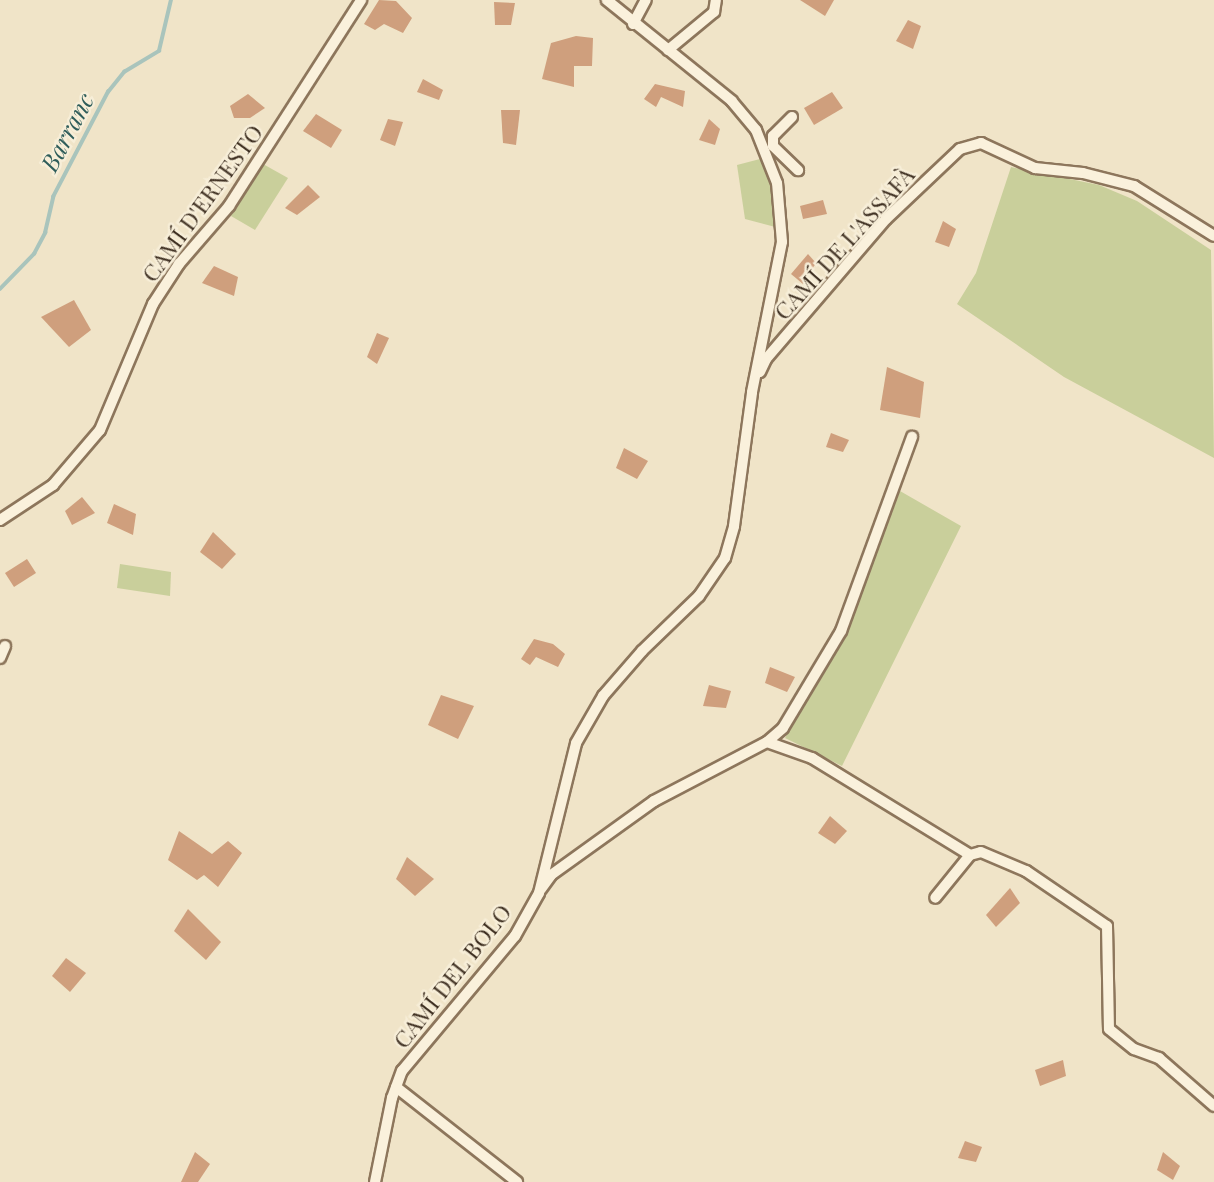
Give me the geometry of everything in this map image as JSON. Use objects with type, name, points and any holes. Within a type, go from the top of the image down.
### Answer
[{"type":"street","name":"CAMÍ D'ERNESTO","points":[[0,520],[54,485],[100,430],[153,304],[179,264],[229,206],[361,0]]},
{"type":"street","points":[[607,0],[633,24],[732,101],[759,134],[798,170]]},
{"type":"street","points":[[633,24],[646,0]]},
{"type":"street","points":[[668,50],[713,12],[716,0]]},
{"type":"street","points":[[773,146],[774,136],[792,117]]},
{"type":"street","points":[[752,392],[782,242],[778,183],[759,134]]},
{"type":"street","name":"CAMÍ DE L'ASSAFÀ","points":[[752,392],[766,359],[784,337],[886,219],[960,149],[981,143],[1035,168],[1083,173],[1134,186],[1214,236]]},
{"type":"street","name":"CAMÍ DEL BOLO","points":[[375,1182],[402,1071],[515,936],[539,892],[576,743],[603,696],[642,651],[699,596],[725,558],[752,392]]},
{"type":"street","points":[[539,892],[551,876],[654,800],[767,742],[783,728],[841,631],[912,437]]},
{"type":"street","points":[[0,658],[5,646]]},
{"type":"street","points":[[767,742],[812,758],[970,855]]},
{"type":"street","points":[[935,898],[970,855],[981,852],[1026,871],[1107,926],[1109,1029],[1134,1049],[1159,1058],[1214,1106]]},
{"type":"street","points":[[396,1087],[517,1182]]},
{"type":"green space","points":[[760,159],[771,181],[779,228],[745,219],[737,165]]},
{"type":"green space","points":[[263,164],[288,178],[255,230],[231,216]]},
{"type":"green space","points":[[1011,167],[1099,185],[1137,201],[1211,250],[1214,458],[1064,377],[957,304],[976,273]]},
{"type":"green space","points":[[900,491],[961,526],[842,766],[785,738],[856,608]]},
{"type":"green space","points":[[120,564],[171,572],[170,596],[117,588]]},
{"type":"building","points":[[379,0],[396,1],[412,18],[403,33],[384,24],[375,30],[364,24]]},
{"type":"building","points":[[800,0],[834,0],[825,16]]},
{"type":"building","points":[[494,2],[515,3],[511,25],[495,25]]},
{"type":"building","points":[[908,20],[921,26],[913,49],[896,41]]},
{"type":"building","points":[[576,36],[593,38],[592,66],[574,66],[574,87],[542,79],[551,43]]},
{"type":"building","points":[[423,79],[443,90],[439,100],[417,92]]},
{"type":"building","points":[[655,84],[685,91],[683,107],[661,97],[656,107],[644,99]]},
{"type":"building","points":[[832,92],[843,108],[814,125],[804,108]]},
{"type":"building","points":[[248,94],[265,108],[250,118],[234,118],[230,106]]},
{"type":"building","points":[[501,110],[520,110],[516,145],[503,143]]},
{"type":"building","points":[[316,114],[342,130],[331,148],[303,131]]},
{"type":"building","points":[[388,119],[403,122],[395,146],[380,140]]},
{"type":"building","points":[[709,119],[720,129],[715,145],[699,140]]},
{"type":"building","points":[[308,185],[320,197],[297,215],[285,208]]},
{"type":"building","points":[[823,200],[827,214],[803,219],[800,206]]},
{"type":"building","points":[[943,221],[956,229],[949,247],[935,242]]},
{"type":"building","points":[[808,254],[816,263],[803,284],[791,274]]},
{"type":"building","points":[[214,266],[238,277],[234,296],[202,283]]},
{"type":"building","points":[[74,300],[91,330],[69,347],[41,317]]},
{"type":"building","points":[[377,333],[389,338],[377,364],[367,357]]},
{"type":"building","points":[[887,367],[924,382],[920,418],[880,410]]},
{"type":"building","points":[[831,433],[849,440],[843,452],[826,447]]},
{"type":"building","points":[[624,448],[648,461],[637,479],[616,468]]},
{"type":"building","points":[[82,497],[95,513],[72,525],[65,511]]},
{"type":"building","points":[[114,504],[136,514],[133,535],[107,523]]},
{"type":"building","points":[[213,532],[236,554],[222,569],[200,552]]},
{"type":"building","points":[[27,559],[36,573],[14,587],[5,573]]},
{"type":"building","points":[[534,639],[553,644],[565,654],[558,667],[536,657],[530,665],[521,659]]},
{"type":"building","points":[[770,667],[795,677],[787,692],[765,683]]},
{"type":"building","points":[[709,685],[731,691],[726,708],[703,706]]},
{"type":"building","points":[[441,695],[474,706],[458,739],[428,725]]},
{"type":"building","points":[[830,816],[847,831],[835,844],[818,833]]},
{"type":"building","points":[[179,831],[212,854],[228,841],[242,853],[218,887],[204,875],[197,880],[168,860]]},
{"type":"building","points":[[407,857],[434,879],[415,896],[396,879]]},
{"type":"building","points":[[1010,888],[1020,903],[996,927],[986,915]]},
{"type":"building","points":[[188,909],[221,942],[206,960],[174,931]]},
{"type":"building","points":[[66,958],[86,973],[70,992],[52,976]]},
{"type":"building","points":[[1063,1060],[1066,1076],[1040,1086],[1035,1070]]},
{"type":"building","points":[[965,1141],[982,1147],[976,1162],[958,1158]]},
{"type":"building","points":[[195,1152],[210,1164],[198,1182],[181,1182]]},
{"type":"building","points":[[1163,1152],[1180,1166],[1173,1180],[1157,1170]]},
{"type":"waterway","name":"Barranc","points":[[0,289],[34,254],[45,233],[53,197],[108,92],[124,72],[159,51],[171,0]]}]
